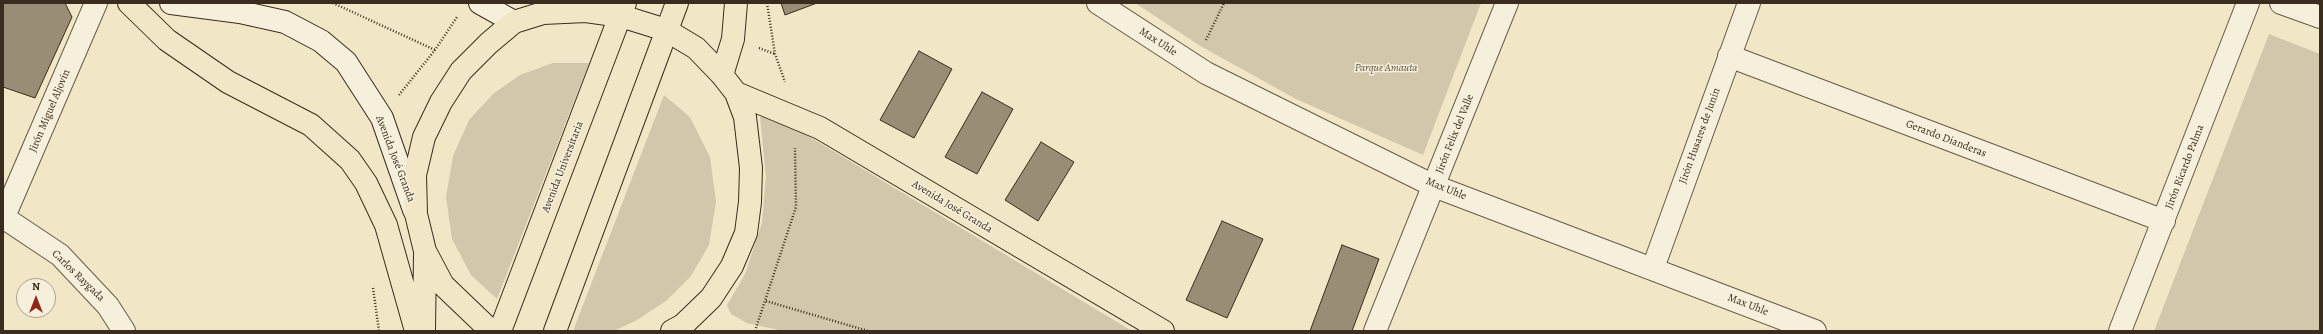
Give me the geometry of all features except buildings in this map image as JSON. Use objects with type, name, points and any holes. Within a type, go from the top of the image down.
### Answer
[{"type":"main road","points":[[129,3],[167,40],[228,82],[311,125],[350,160],[366,183],[386,225],[416,331]]},
{"type":"main road","points":[[555,331],[677,3]]},
{"type":"main road","points":[[722,75],[733,39],[736,3]]},
{"type":"main road","points":[[491,331],[443,285],[425,251],[416,214],[415,175],[424,137],[441,102],[461,71],[489,43],[514,22],[545,8],[586,11],[623,10],[666,30],[696,48],[722,75],[736,93],[745,117],[751,168],[750,202],[746,233],[732,266],[711,298],[683,325],[672,331]]},
{"type":"main road","name":"Avenida Universitaria","points":[[500,331],[623,10]]},
{"type":"main road","name":"Avenida José Granda","points":[[736,93],[820,128],[1163,331]]},
{"type":"main road","points":[[424,331],[425,251]]},
{"type":"street","name":"Jirón Miguel Aljovín","points":[[3,218],[96,3]]},
{"type":"street","name":"Avenida José Granda","points":[[171,3],[240,12],[285,22],[321,41],[346,62],[382,118],[416,214]]},
{"type":"street","points":[[480,3],[514,22]]},
{"type":"street","name":"Max Uhle","points":[[1098,3],[1206,73],[1434,186],[1653,268],[1815,331]]},
{"type":"street","name":"Jirón Felix del Valle","points":[[1375,331],[1507,3]]},
{"type":"street","name":"Jirón Husares de Junin","points":[[1653,268],[1749,3]]},
{"type":"street","name":"Jirón Ricardo Palma","points":[[2120,331],[2248,3]]},
{"type":"street","points":[[2281,3],[2320,17]]},
{"type":"street","name":"Gerardo Dianderas","points":[[1729,56],[2164,221]]},
{"type":"street","name":"Carlos Raygada","points":[[3,218],[60,255],[108,306],[124,331]]},
{"type":"path","points":[[333,3],[435,50]]},
{"type":"path","points":[[755,331],[796,207],[797,158],[791,115],[785,84],[775,54],[767,3]]},
{"type":"path","points":[[1204,43],[1224,3]]},
{"type":"path","points":[[766,301],[868,331]]},
{"type":"path","points":[[378,321],[379,331]]},
{"type":"green space","name":"Parque Amauta","points":[[1135,3],[1481,3],[1423,155],[1296,99],[1202,47]]},
{"type":"green space","points":[[2269,34],[2320,54],[2320,331],[2154,331]]},
{"type":"green space","points":[[553,63],[589,63],[497,299],[471,275],[452,239],[446,197],[453,156],[469,120],[493,94],[520,75]]},
{"type":"green space","points":[[664,95],[690,117],[710,157],[716,202],[709,245],[691,276],[666,301],[637,320],[614,331],[573,331]]},
{"type":"green space","points":[[765,116],[795,128],[1132,331],[783,331],[747,323],[731,314],[727,305],[745,274],[762,223],[766,177],[760,117]]}]
